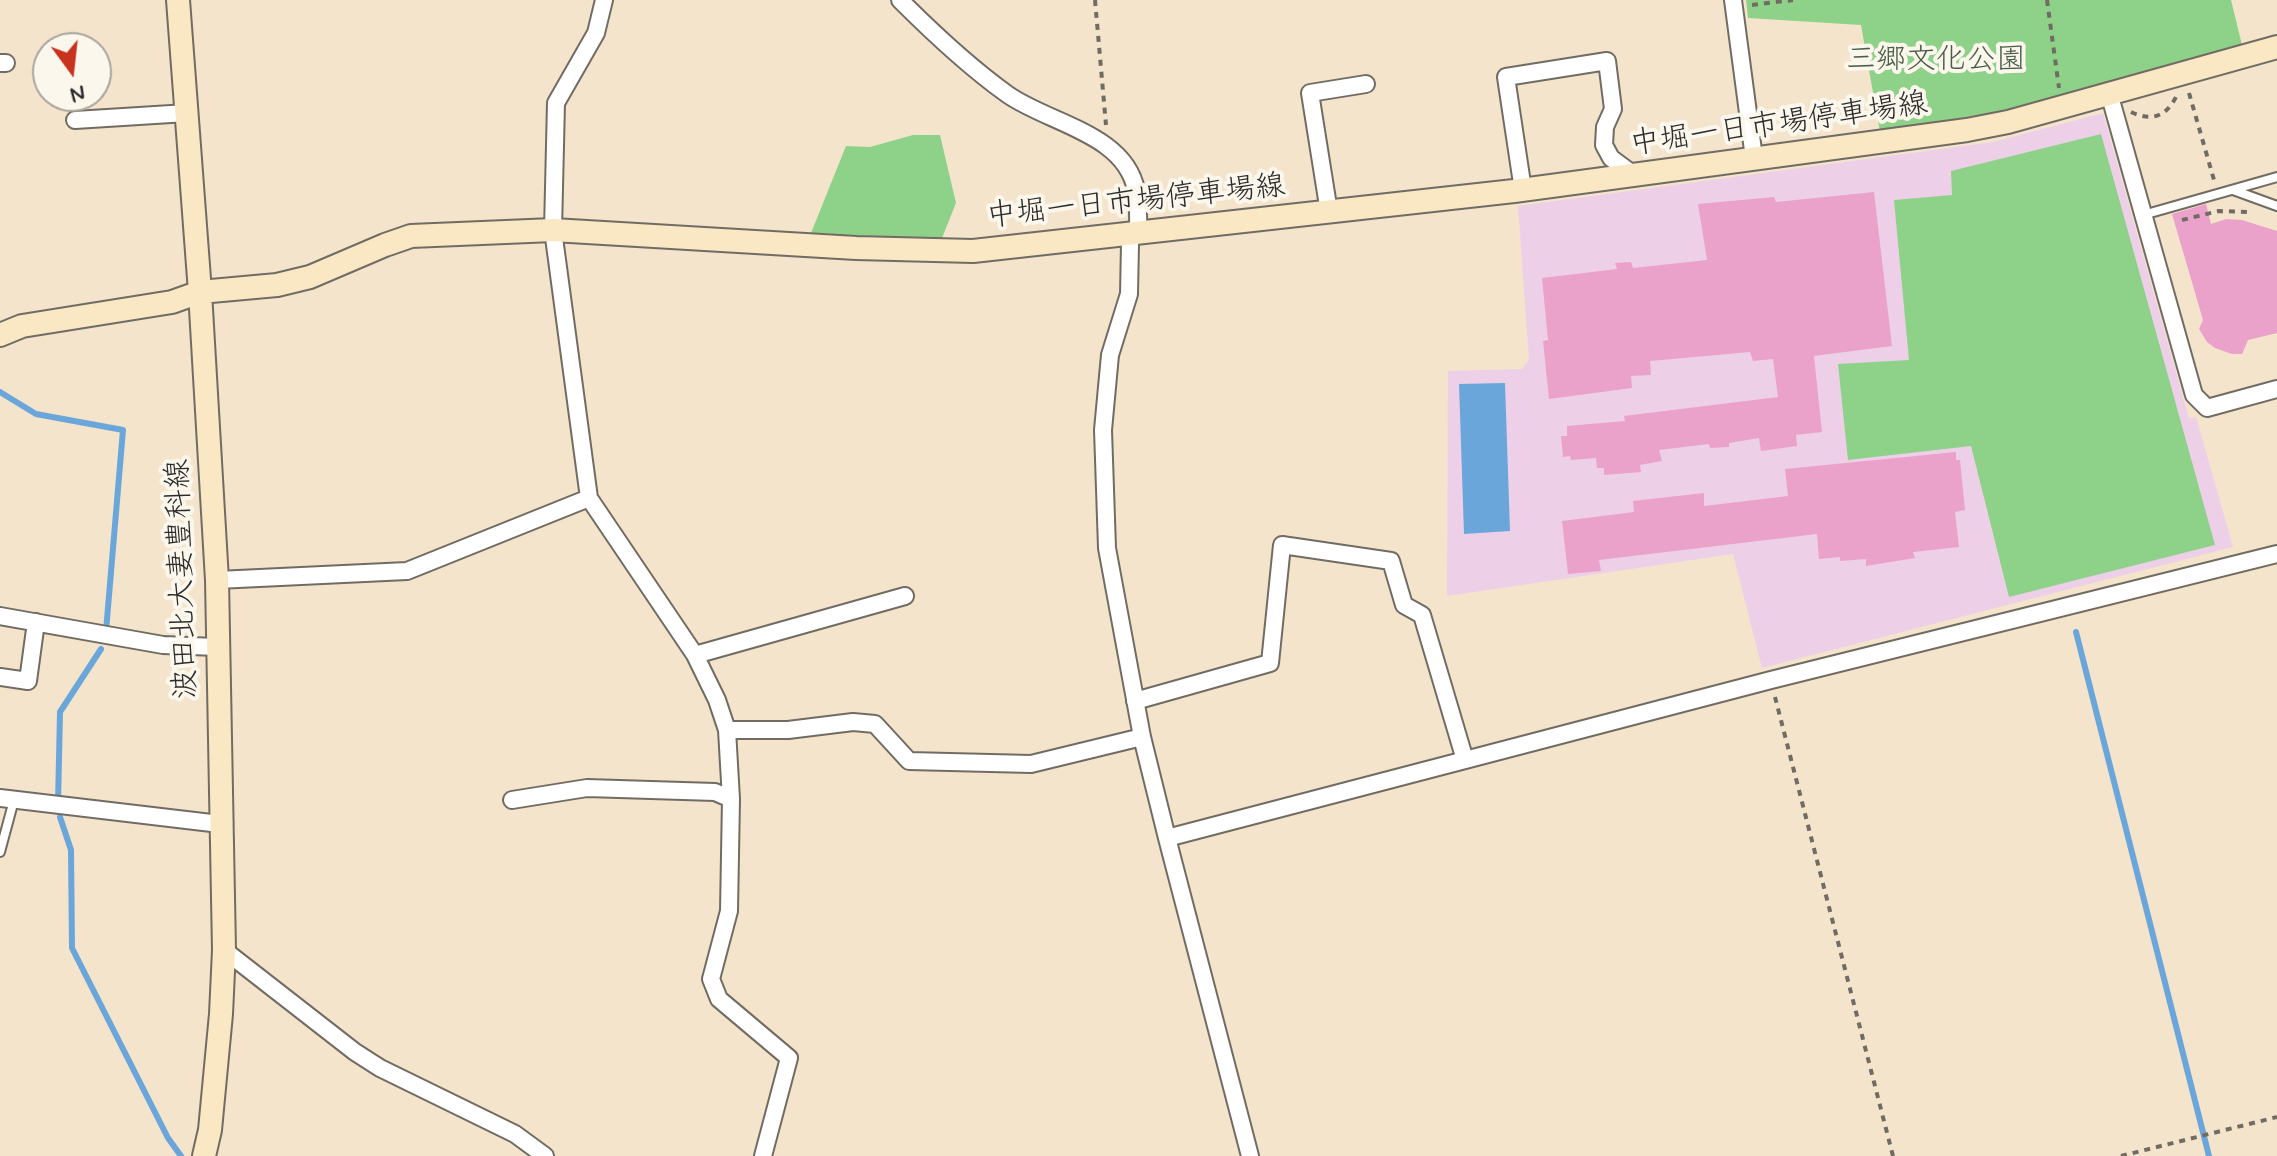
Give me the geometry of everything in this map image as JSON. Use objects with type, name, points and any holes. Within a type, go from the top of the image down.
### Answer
[{"type":"main road","name":"波田北大妻豊科線","points":[[178,0],[217,580],[224,950],[216,1072],[204,1156]]},
{"type":"main road","name":"中堀一日市場停車場線","points":[[0,335],[22,326],[172,302],[200,292],[277,285],[310,277],[411,236],[553,230],[856,248],[973,251],[1523,190],[1967,130],[2062,106],[2116,98],[2277,47]]},
{"type":"street","points":[[604,0],[596,33],[556,103],[553,230],[589,498],[695,655],[717,700],[727,730],[731,799],[729,911],[711,979],[719,999],[789,1058],[763,1156]]},
{"type":"street","points":[[900,0],[948,48],[1010,96],[1108,146],[1125,166],[1136,188],[1129,294],[1110,355],[1103,430],[1107,548],[1142,737],[1250,1156]]},
{"type":"street","points":[[1734,3],[1754,158]]},
{"type":"street","points":[[1523,190],[1506,77],[1607,61],[1613,109],[1605,127],[1604,145],[1611,158],[1634,175]]},
{"type":"street","points":[[1329,212],[1310,93],[1366,84]]},
{"type":"street","points":[[2116,98],[2145,222],[2194,395],[2207,408],[2277,389]]},
{"type":"street","points":[[75,120],[187,113]]},
{"type":"street","points":[[217,580],[407,571],[589,498]]},
{"type":"street","points":[[1135,701],[1270,663],[1282,545],[1391,561],[1404,605],[1422,615],[1465,760]]},
{"type":"street","points":[[1167,838],[1771,680],[2277,554]]},
{"type":"street","points":[[695,655],[905,596]]},
{"type":"street","points":[[0,616],[163,645],[218,647]]},
{"type":"street","points":[[0,677],[28,681],[36,622]]},
{"type":"street","points":[[727,730],[788,730],[853,722],[875,724],[909,761],[1031,764],[1142,737]]},
{"type":"street","points":[[512,800],[587,788],[715,792],[731,799]]},
{"type":"street","points":[[7,799],[220,824]]},
{"type":"street","points":[[224,950],[355,1052],[380,1068],[515,1134],[545,1156]]},
{"type":"lane","points":[[2145,222],[2277,177]]},
{"type":"lane","points":[[2232,190],[2277,206]]},
{"type":"lane","points":[[0,852],[7,799]]},
{"type":"path","points":[[1095,0],[1108,146]]},
{"type":"path","points":[[1734,3],[1793,0]]},
{"type":"path","points":[[2047,0],[2062,106]]},
{"type":"path","points":[[2187,86],[2214,180],[2202,184]]},
{"type":"path","points":[[2116,98],[2130,111],[2143,117],[2155,117],[2175,101],[2178,89]]},
{"type":"path","points":[[2145,222],[2219,211],[2254,212]]},
{"type":"path","points":[[1771,680],[1893,1156]]},
{"type":"path","points":[[2121,1156],[2277,1117]]},
{"type":"shaded area","points":[[2103,113],[2189,418],[2196,417],[2233,547],[1762,668],[1733,554],[1447,596],[1448,371],[1522,369],[1529,360],[1518,206],[1993,142]]},
{"type":"green space","name":"三郷文化公園","points":[[1746,0],[2231,0],[2242,45],[1969,121],[1880,132],[1861,25],[1748,18]]},
{"type":"green space","points":[[2101,134],[2215,545],[2009,597],[1971,446],[1848,460],[1838,364],[1909,360],[1894,200],[1952,195],[1951,171]]},
{"type":"green space","points":[[913,135],[940,135],[956,203],[940,243],[811,233],[846,146],[870,147]]},
{"type":"water","points":[[1505,383],[1510,531],[1464,534],[1459,384]]},
{"type":"building","points":[[1874,192],[1892,346],[1814,356],[1822,432],[1796,435],[1797,446],[1761,451],[1759,438],[1729,443],[1729,447],[1710,448],[1709,444],[1659,450],[1662,461],[1640,465],[1641,472],[1604,475],[1604,468],[1597,468],[1596,458],[1571,460],[1570,456],[1563,457],[1561,436],[1567,436],[1567,426],[1625,421],[1624,416],[1778,397],[1773,359],[1753,361],[1750,352],[1650,361],[1651,375],[1631,376],[1632,388],[1549,399],[1543,341],[1548,340],[1542,278],[1617,269],[1615,263],[1631,262],[1633,268],[1707,260],[1698,204],[1774,197],[1776,202]]},
{"type":"building","points":[[2206,204],[2211,224],[2226,219],[2242,220],[2277,231],[2277,333],[2248,340],[2242,354],[2215,348],[2199,329],[2203,320],[2172,214]]},
{"type":"building","points":[[1956,452],[1956,460],[1960,460],[1965,510],[1955,512],[1959,547],[1913,552],[1915,558],[1866,566],[1866,559],[1819,559],[1817,534],[1599,560],[1601,571],[1568,574],[1562,521],[1634,512],[1633,501],[1704,493],[1704,506],[1788,496],[1785,469]]},
{"type":"waterway","points":[[0,392],[36,414],[123,430],[106,631]]},
{"type":"waterway","points":[[2076,632],[2209,1156]]},
{"type":"waterway","points":[[58,804],[60,712],[101,649]]},
{"type":"waterway","points":[[60,817],[71,850],[72,948],[168,1138],[181,1156]]}]
